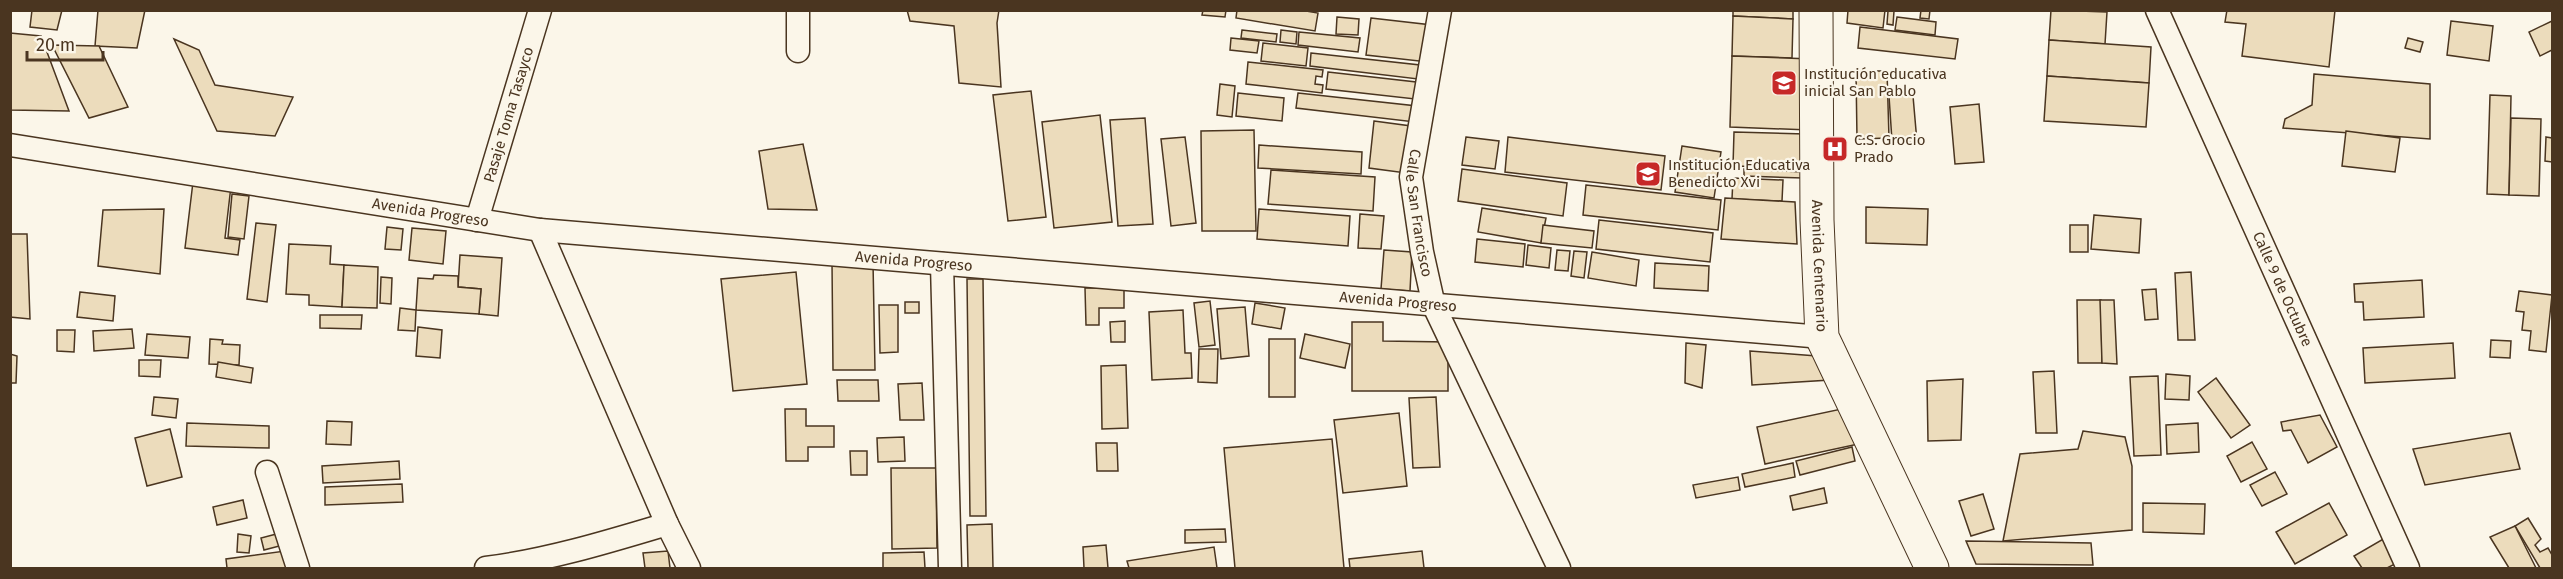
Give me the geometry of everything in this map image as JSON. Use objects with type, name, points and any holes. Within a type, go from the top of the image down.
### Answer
[{"type":"main road","name":"Avenida Centenario","points":[[1816,10],[1817,220],[1822,337],[1932,568]]},
{"type":"street","name":"Pasaje Toma Tasayco","points":[[477,220],[540,10]]},
{"type":"street","points":[[798,10],[798,51]]},
{"type":"street","name":"Calle San Francisco","points":[[1440,10],[1411,177],[1422,252],[1434,306],[1559,568]]},
{"type":"street","name":"Calle 9 de Octubre","points":[[2157,10],[2408,568]]},
{"type":"street","name":"Avenida Progreso","points":[[10,146],[540,230],[1822,337]]},
{"type":"street","points":[[540,230],[667,524],[689,568]]},
{"type":"street","points":[[942,264],[950,568]]},
{"type":"street","points":[[267,472],[298,568]]},
{"type":"street","points":[[486,568],[528,563],[667,524]]},
{"type":"building","points":[[32,10],[62,10],[57,30],[30,27]]},
{"type":"building","points":[[98,10],[145,10],[137,48],[95,46]]},
{"type":"building","points":[[907,10],[999,10],[997,23],[1001,87],[959,83],[954,26],[910,21]]},
{"type":"building","points":[[1203,10],[1226,10],[1225,17],[1202,15]]},
{"type":"building","points":[[1237,10],[1300,10],[1318,13],[1315,31],[1236,18]]},
{"type":"building","points":[[1733,10],[1793,10],[1793,19],[1733,16]]},
{"type":"building","points":[[1848,10],[1885,10],[1883,28],[1847,23]]},
{"type":"building","points":[[1921,10],[1930,10],[1929,19],[1920,18]]},
{"type":"building","points":[[2051,10],[2107,12],[2105,44],[2049,40]]},
{"type":"building","points":[[2227,10],[2335,10],[2329,67],[2242,56],[2246,24],[2225,22]]},
{"type":"building","points":[[1888,11],[1894,11],[1893,25],[1887,24]]},
{"type":"building","points":[[1733,16],[1793,19],[1792,58],[1732,56]]},
{"type":"building","points":[[1337,17],[1359,19],[1358,35],[1336,34]]},
{"type":"building","points":[[1897,17],[1936,22],[1935,35],[1895,30]]},
{"type":"building","points":[[1371,18],[1432,25],[1428,62],[1366,55]]},
{"type":"building","points":[[2451,21],[2493,26],[2489,61],[2447,55]]},
{"type":"building","points":[[2552,21],[2552,50],[2540,56],[2529,32]]},
{"type":"building","points":[[1860,27],[1958,39],[1955,59],[1858,48]]},
{"type":"building","points":[[1242,30],[1277,34],[1276,42],[1241,38]]},
{"type":"building","points":[[1281,30],[1297,32],[1296,44],[1280,42]]},
{"type":"building","points":[[1299,32],[1360,38],[1358,52],[1298,45]]},
{"type":"building","points":[[10,33],[41,36],[69,111],[10,110]]},
{"type":"building","points":[[1231,38],[1259,41],[1257,53],[1230,50]]},
{"type":"building","points":[[2408,38],[2423,42],[2420,52],[2405,48]]},
{"type":"building","points":[[174,39],[199,50],[215,85],[293,97],[275,136],[217,131]]},
{"type":"building","points":[[2049,40],[2151,47],[2149,83],[2047,76]]},
{"type":"building","points":[[1263,43],[1308,48],[1306,66],[1261,61]]},
{"type":"building","points":[[52,45],[99,46],[128,107],[89,118]]},
{"type":"building","points":[[1311,53],[1420,65],[1418,79],[1310,66]]},
{"type":"building","points":[[1732,56],[1812,59],[1809,130],[1730,127]]},
{"type":"building","points":[[1248,62],[1323,70],[1322,77],[1316,76],[1315,84],[1323,85],[1322,93],[1246,84]]},
{"type":"building","points":[[1856,71],[1887,71],[1889,138],[1857,139]]},
{"type":"building","points":[[1328,72],[1425,83],[1424,100],[1326,89]]},
{"type":"building","points":[[2314,74],[2430,84],[2430,139],[2283,128],[2285,119],[2312,105]]},
{"type":"building","points":[[2047,76],[2149,83],[2146,127],[2044,121]]},
{"type":"building","points":[[1220,84],[1235,86],[1232,117],[1217,115]]},
{"type":"building","points":[[1031,91],[1046,217],[1008,221],[993,95]]},
{"type":"building","points":[[1238,93],[1284,98],[1282,121],[1236,116]]},
{"type":"building","points":[[1298,93],[1417,106],[1415,122],[1296,108]]},
{"type":"building","points":[[2490,95],[2511,96],[2509,195],[2487,194]]},
{"type":"building","points":[[1889,96],[1913,96],[1917,142],[1892,141]]},
{"type":"building","points":[[1979,104],[1984,162],[1955,164],[1950,107]]},
{"type":"building","points":[[1100,115],[1112,222],[1054,228],[1042,122]]},
{"type":"building","points":[[1145,118],[1153,224],[1118,226],[1110,120]]},
{"type":"building","points":[[2511,118],[2541,119],[2539,196],[2509,195]]},
{"type":"building","points":[[1374,121],[1411,126],[1406,173],[1369,168]]},
{"type":"building","points":[[1254,130],[1256,231],[1202,231],[1201,131]]},
{"type":"building","points":[[2346,131],[2400,138],[2395,172],[2342,166]]},
{"type":"building","points":[[1734,132],[1805,134],[1804,168],[1733,166]]},
{"type":"building","points":[[1185,137],[1196,223],[1171,226],[1161,139]]},
{"type":"building","points":[[1466,137],[1499,141],[1495,169],[1462,165]]},
{"type":"building","points":[[1508,137],[1665,156],[1661,190],[1505,172]]},
{"type":"building","points":[[2546,137],[2552,138],[2552,162],[2545,161]]},
{"type":"building","points":[[803,144],[817,210],[768,209],[759,151]]},
{"type":"building","points":[[1259,145],[1362,152],[1361,174],[1258,168]]},
{"type":"building","points":[[1682,146],[1721,152],[1714,198],[1675,192]]},
{"type":"building","points":[[1462,169],[1567,183],[1563,216],[1458,201]]},
{"type":"building","points":[[1744,169],[1803,172],[1803,178],[1744,176]]},
{"type":"building","points":[[1271,170],[1375,177],[1373,211],[1268,204]]},
{"type":"building","points":[[1733,178],[1783,180],[1782,201],[1732,199]]},
{"type":"building","points":[[193,182],[231,186],[225,238],[240,240],[238,255],[185,248]]},
{"type":"building","points":[[1586,185],[1721,200],[1718,230],[1583,215]]},
{"type":"building","points":[[232,194],[249,196],[244,239],[228,237]]},
{"type":"building","points":[[1725,198],[1795,202],[1797,244],[1721,239]]},
{"type":"building","points":[[1866,207],[1928,209],[1927,245],[1866,243]]},
{"type":"building","points":[[1482,208],[1546,218],[1541,243],[1478,232]]},
{"type":"building","points":[[164,209],[160,274],[98,266],[103,210]]},
{"type":"building","points":[[1259,209],[1350,216],[1348,246],[1257,239]]},
{"type":"building","points":[[1360,214],[1384,216],[1381,249],[1358,248]]},
{"type":"building","points":[[2094,215],[2141,219],[2139,253],[2091,249]]},
{"type":"building","points":[[1599,220],[1713,233],[1710,262],[1596,249]]},
{"type":"building","points":[[256,223],[276,225],[267,302],[247,299]]},
{"type":"building","points":[[1543,225],[1594,231],[1592,248],[1541,243]]},
{"type":"building","points":[[2070,225],[2088,225],[2088,252],[2070,252]]},
{"type":"building","points":[[387,227],[403,229],[401,250],[385,249]]},
{"type":"building","points":[[412,228],[446,231],[443,264],[409,260]]},
{"type":"building","points":[[10,234],[27,234],[30,319],[10,317]]},
{"type":"building","points":[[1477,239],[1525,244],[1523,267],[1475,262]]},
{"type":"building","points":[[289,244],[331,246],[330,264],[344,265],[342,307],[309,305],[309,295],[286,294]]},
{"type":"building","points":[[1528,245],[1551,248],[1549,268],[1526,265]]},
{"type":"building","points":[[1384,250],[1412,252],[1410,291],[1381,289]]},
{"type":"building","points":[[1557,250],[1570,251],[1568,271],[1555,270]]},
{"type":"building","points":[[1574,251],[1587,252],[1584,278],[1571,276]]},
{"type":"building","points":[[1592,252],[1639,260],[1636,286],[1588,278]]},
{"type":"building","points":[[460,255],[502,258],[498,316],[479,314],[481,289],[458,287]]},
{"type":"building","points":[[832,262],[873,262],[875,370],[833,370]]},
{"type":"building","points":[[1655,263],[1709,266],[1708,291],[1654,288]]},
{"type":"building","points":[[344,265],[378,267],[377,308],[342,307]]},
{"type":"building","points":[[796,272],[807,384],[733,391],[721,279]]},
{"type":"building","points":[[2191,272],[2195,340],[2178,340],[2175,273]]},
{"type":"building","points":[[434,275],[458,276],[458,287],[481,289],[479,314],[416,310],[418,278],[433,279]]},
{"type":"building","points":[[381,277],[392,278],[391,304],[380,303]]},
{"type":"building","points":[[967,279],[983,279],[986,516],[970,516]]},
{"type":"building","points":[[2422,280],[2424,317],[2364,320],[2363,302],[2355,302],[2354,284]]},
{"type":"building","points":[[1085,288],[1124,288],[1124,308],[1099,308],[1099,325],[1086,325]]},
{"type":"building","points":[[2156,289],[2158,319],[2145,320],[2142,290]]},
{"type":"building","points":[[2519,291],[2552,295],[2546,352],[2529,350],[2531,331],[2522,330],[2524,312],[2516,311]]},
{"type":"building","points":[[80,292],[115,296],[113,321],[77,317]]},
{"type":"building","points":[[2077,300],[2101,300],[2102,363],[2078,363]]},
{"type":"building","points":[[2100,300],[2114,300],[2117,364],[2102,363]]},
{"type":"building","points":[[1210,301],[1215,345],[1199,347],[1194,303]]},
{"type":"building","points":[[905,302],[919,302],[919,313],[905,313]]},
{"type":"building","points":[[1255,303],[1285,308],[1281,329],[1252,324]]},
{"type":"building","points":[[879,305],[898,305],[898,352],[880,353]]},
{"type":"building","points":[[1245,307],[1249,356],[1221,359],[1217,309]]},
{"type":"building","points":[[400,308],[416,310],[415,331],[398,330]]},
{"type":"building","points":[[1183,310],[1185,353],[1191,353],[1192,378],[1152,380],[1149,312]]},
{"type":"building","points":[[320,315],[362,315],[361,329],[320,328]]},
{"type":"building","points":[[1125,321],[1125,342],[1111,342],[1110,322]]},
{"type":"building","points":[[1352,322],[1383,322],[1383,341],[1448,342],[1448,391],[1352,391]]},
{"type":"building","points":[[418,327],[442,330],[440,358],[416,356]]},
{"type":"building","points":[[132,329],[134,348],[94,351],[93,331]]},
{"type":"building","points":[[57,330],[75,330],[74,352],[57,351]]},
{"type":"building","points":[[147,334],[190,337],[188,358],[145,355]]},
{"type":"building","points":[[1305,334],[1350,344],[1345,368],[1300,358]]},
{"type":"building","points":[[210,339],[223,340],[222,344],[240,345],[239,365],[209,364]]},
{"type":"building","points":[[1269,339],[1295,339],[1295,397],[1269,397]]},
{"type":"building","points":[[2491,340],[2511,341],[2510,358],[2490,357]]},
{"type":"building","points":[[1686,343],[1706,345],[1702,388],[1685,383]]},
{"type":"building","points":[[2453,343],[2455,378],[2365,383],[2363,348]]},
{"type":"building","points":[[1199,349],[1218,349],[1217,383],[1198,382]]},
{"type":"building","points":[[1750,351],[1817,356],[1830,380],[1752,385]]},
{"type":"building","points":[[10,354],[17,356],[16,383],[10,383]]},
{"type":"building","points":[[139,360],[161,360],[160,377],[139,376]]},
{"type":"building","points":[[218,362],[253,368],[251,383],[216,377]]},
{"type":"building","points":[[1126,365],[1128,428],[1102,429],[1101,366]]},
{"type":"building","points":[[2054,371],[2057,433],[2036,433],[2033,372]]},
{"type":"building","points":[[2166,374],[2190,376],[2189,400],[2165,399]]},
{"type":"building","points":[[2158,376],[2161,455],[2134,456],[2130,377]]},
{"type":"building","points":[[2216,378],[2250,425],[2231,438],[2198,392]]},
{"type":"building","points":[[1963,379],[1961,440],[1928,441],[1927,381]]},
{"type":"building","points":[[837,380],[878,380],[879,401],[838,401]]},
{"type":"building","points":[[922,383],[924,420],[900,420],[898,384]]},
{"type":"building","points":[[154,397],[178,399],[176,418],[152,415]]},
{"type":"building","points":[[1436,397],[1440,467],[1413,468],[1409,398]]},
{"type":"building","points":[[1846,408],[1863,443],[1765,464],[1757,427]]},
{"type":"building","points":[[785,409],[806,409],[806,426],[834,426],[834,447],[808,447],[808,461],[786,461]]},
{"type":"building","points":[[1399,413],[1407,486],[1343,493],[1334,420]]},
{"type":"building","points":[[2320,415],[2337,447],[2308,463],[2291,430],[2283,431],[2281,422]]},
{"type":"building","points":[[327,421],[352,422],[351,445],[326,444]]},
{"type":"building","points":[[187,423],[269,426],[269,448],[186,446]]},
{"type":"building","points":[[2198,423],[2199,452],[2167,454],[2166,425]]},
{"type":"building","points":[[170,429],[182,477],[147,486],[135,438]]},
{"type":"building","points":[[2083,431],[2125,437],[2132,466],[2132,530],[2003,541],[2020,454],[2078,449]]},
{"type":"building","points":[[2510,433],[2520,469],[2425,485],[2413,449]]},
{"type":"building","points":[[904,437],[905,461],[878,462],[877,438]]},
{"type":"building","points":[[1332,439],[1344,568],[1235,568],[1224,448]]},
{"type":"building","points":[[2252,442],[2267,469],[2241,482],[2227,456]]},
{"type":"building","points":[[1096,443],[1117,443],[1118,471],[1097,471]]},
{"type":"building","points":[[1852,447],[1855,461],[1800,475],[1796,461]]},
{"type":"building","points":[[850,451],[867,451],[867,475],[851,475]]},
{"type":"building","points":[[399,461],[400,479],[323,483],[322,466]]},
{"type":"building","points":[[1793,463],[1795,477],[1745,487],[1742,474]]},
{"type":"building","points":[[891,468],[936,468],[937,548],[892,549]]},
{"type":"building","points":[[2275,472],[2287,494],[2262,506],[2250,485]]},
{"type":"building","points":[[1738,477],[1740,490],[1696,498],[1693,485]]},
{"type":"building","points":[[402,484],[403,502],[325,505],[325,487]]},
{"type":"building","points":[[1824,488],[1827,503],[1793,510],[1790,496]]},
{"type":"building","points":[[1983,494],[1994,529],[1971,536],[1959,501]]},
{"type":"building","points":[[243,500],[247,518],[217,525],[213,507]]},
{"type":"building","points":[[2143,503],[2205,504],[2204,534],[2143,532]]},
{"type":"building","points":[[2329,503],[2347,535],[2295,564],[2276,532]]},
{"type":"building","points":[[2528,518],[2541,539],[2535,545],[2540,552],[2548,548],[2552,555],[2552,568],[2540,568],[2515,526]]},
{"type":"building","points":[[992,524],[993,568],[968,568],[967,525]]},
{"type":"building","points":[[2515,526],[2536,568],[2509,568],[2490,537]]},
{"type":"building","points":[[1225,529],[1226,542],[1185,543],[1185,530]]},
{"type":"building","points":[[284,532],[287,544],[264,550],[261,538]]},
{"type":"building","points":[[238,534],[251,536],[249,553],[237,552]]},
{"type":"building","points":[[2385,538],[2399,562],[2387,568],[2362,568],[2354,556]]},
{"type":"building","points":[[1966,541],[2091,543],[2093,565],[1976,564]]},
{"type":"building","points":[[1106,545],[1108,568],[1084,568],[1083,547]]},
{"type":"building","points":[[1214,547],[1217,568],[1129,568],[1127,561]]},
{"type":"building","points":[[285,551],[287,568],[227,568],[226,559]]},
{"type":"building","points":[[668,551],[670,568],[645,568],[643,553]]},
{"type":"building","points":[[1422,551],[1424,568],[1350,568],[1349,559]]},
{"type":"building","points":[[924,552],[925,568],[883,568],[883,553]]},
{"type":"place","name":"Institución educativa inicial San Pablo","points":[[1784,83]]},
{"type":"place","name":"C.S. Grocio Prado","points":[[1835,149]]},
{"type":"place","name":"Institución Educativa Benedicto Xvi","points":[[1648,174]]}]
